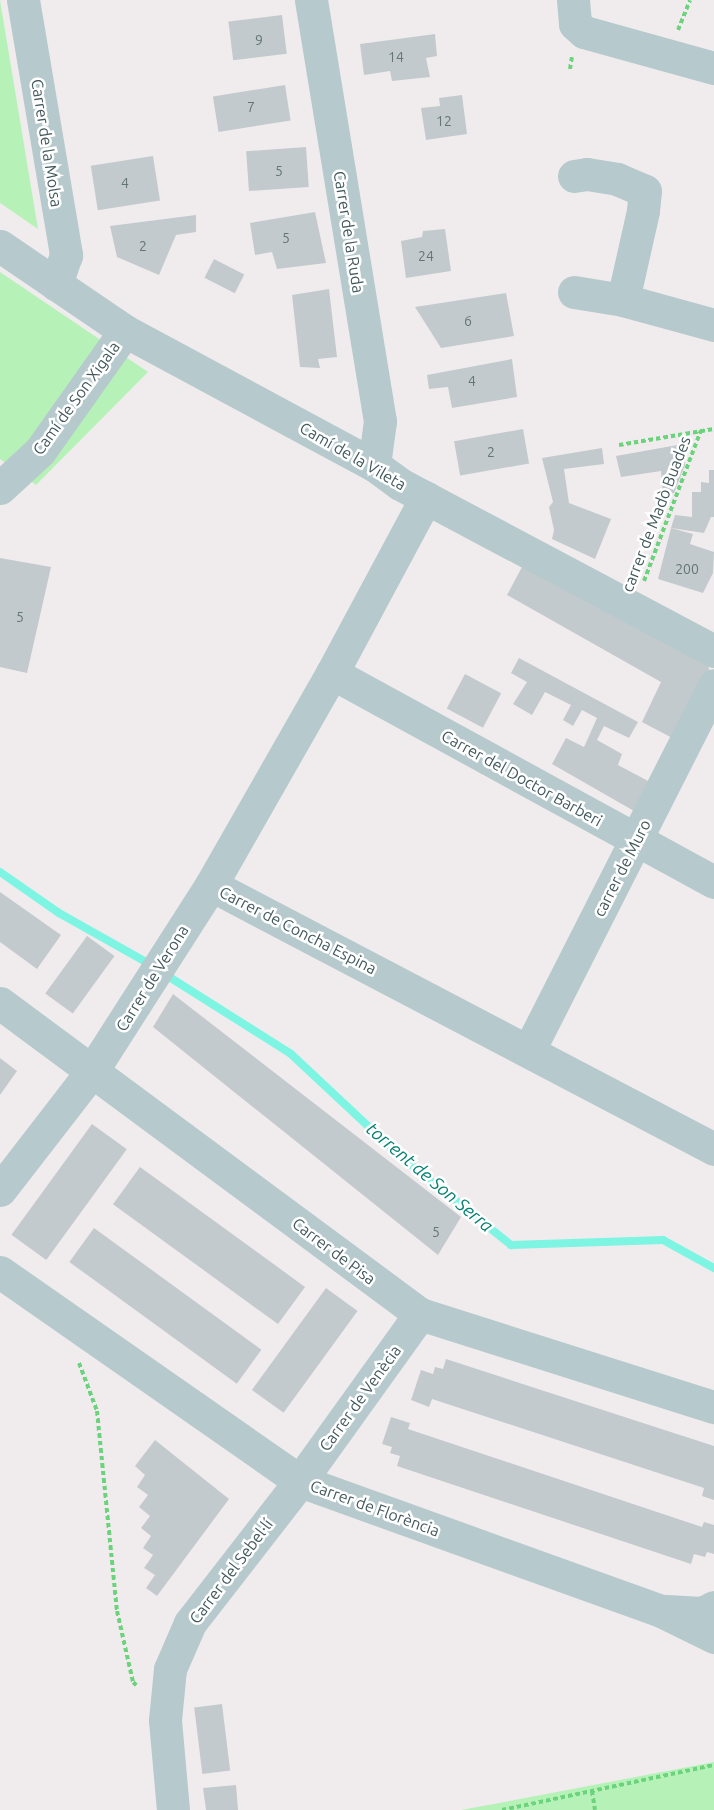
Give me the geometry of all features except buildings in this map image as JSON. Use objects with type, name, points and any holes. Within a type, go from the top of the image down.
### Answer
[{"type":"street","name":"Carrer de la Molsa","points":[[23,0],[66,255],[56,284]]},
{"type":"street","name":"Carrer de la Ruda","points":[[311,0],[380,421],[374,465]]},
{"type":"street","points":[[573,0],[575,24],[584,32],[714,68]]},
{"type":"street","points":[[574,176],[587,174],[617,179],[645,191],[643,211],[623,300]]},
{"type":"street","name":"Camí de la Vileta","points":[[0,246],[125,331],[374,465],[426,498],[714,651]]},
{"type":"street","points":[[574,292],[623,300],[714,325]]},
{"type":"street","name":"Camí de Son Xigala","points":[[0,488],[40,451],[125,331]]},
{"type":"street","name":"Carrer de Concha Espina","points":[[426,498],[332,673],[211,885],[714,1149]]},
{"type":"street","name":"Carrer del Doctor Barberi","points":[[332,673],[714,882]]},
{"type":"street","name":"carrer de Muro","points":[[529,1050],[714,685]]},
{"type":"street","name":"Carrer de Verona","points":[[0,1190],[92,1071],[211,885]]},
{"type":"street","name":"Carrer de Pisa","points":[[0,1003],[420,1314],[714,1407]]},
{"type":"street","name":"Carrer de Florència","points":[[0,1272],[300,1481],[661,1611],[714,1637]]},
{"type":"street","name":"Carrer de Venècia","points":[[300,1481],[420,1314]]},
{"type":"street","name":"Carrer del Sebel·lí","points":[[173,1810],[165,1720],[170,1669],[190,1623],[300,1481]]},
{"type":"street","points":[[661,1611],[702,1612],[714,1607]]},
{"type":"path","name":"carrer de Madò Buades","points":[[620,445],[714,429]]},
{"type":"path","name":"carrer de Madò Buades","points":[[634,607],[701,430]]},
{"type":"path","points":[[67,1319],[79,1364],[97,1412],[117,1611],[133,1682],[165,1720]]},
{"type":"path","points":[[502,1810],[714,1765]]},
{"type":"path","points":[[592,1791],[595,1810]]},
{"type":"green space","points":[[0,0],[38,229],[0,203]]},
{"type":"green space","points":[[0,272],[148,372],[36,485],[0,459]]},
{"type":"green space","points":[[714,1762],[714,1810],[461,1810],[499,1803]]},
{"type":"waterway","points":[[0,872],[59,913],[153,966]]},
{"type":"waterway","name":"torrent de Son Serra","points":[[163,973],[291,1054],[399,1155],[511,1245],[663,1240],[714,1268]]}]
